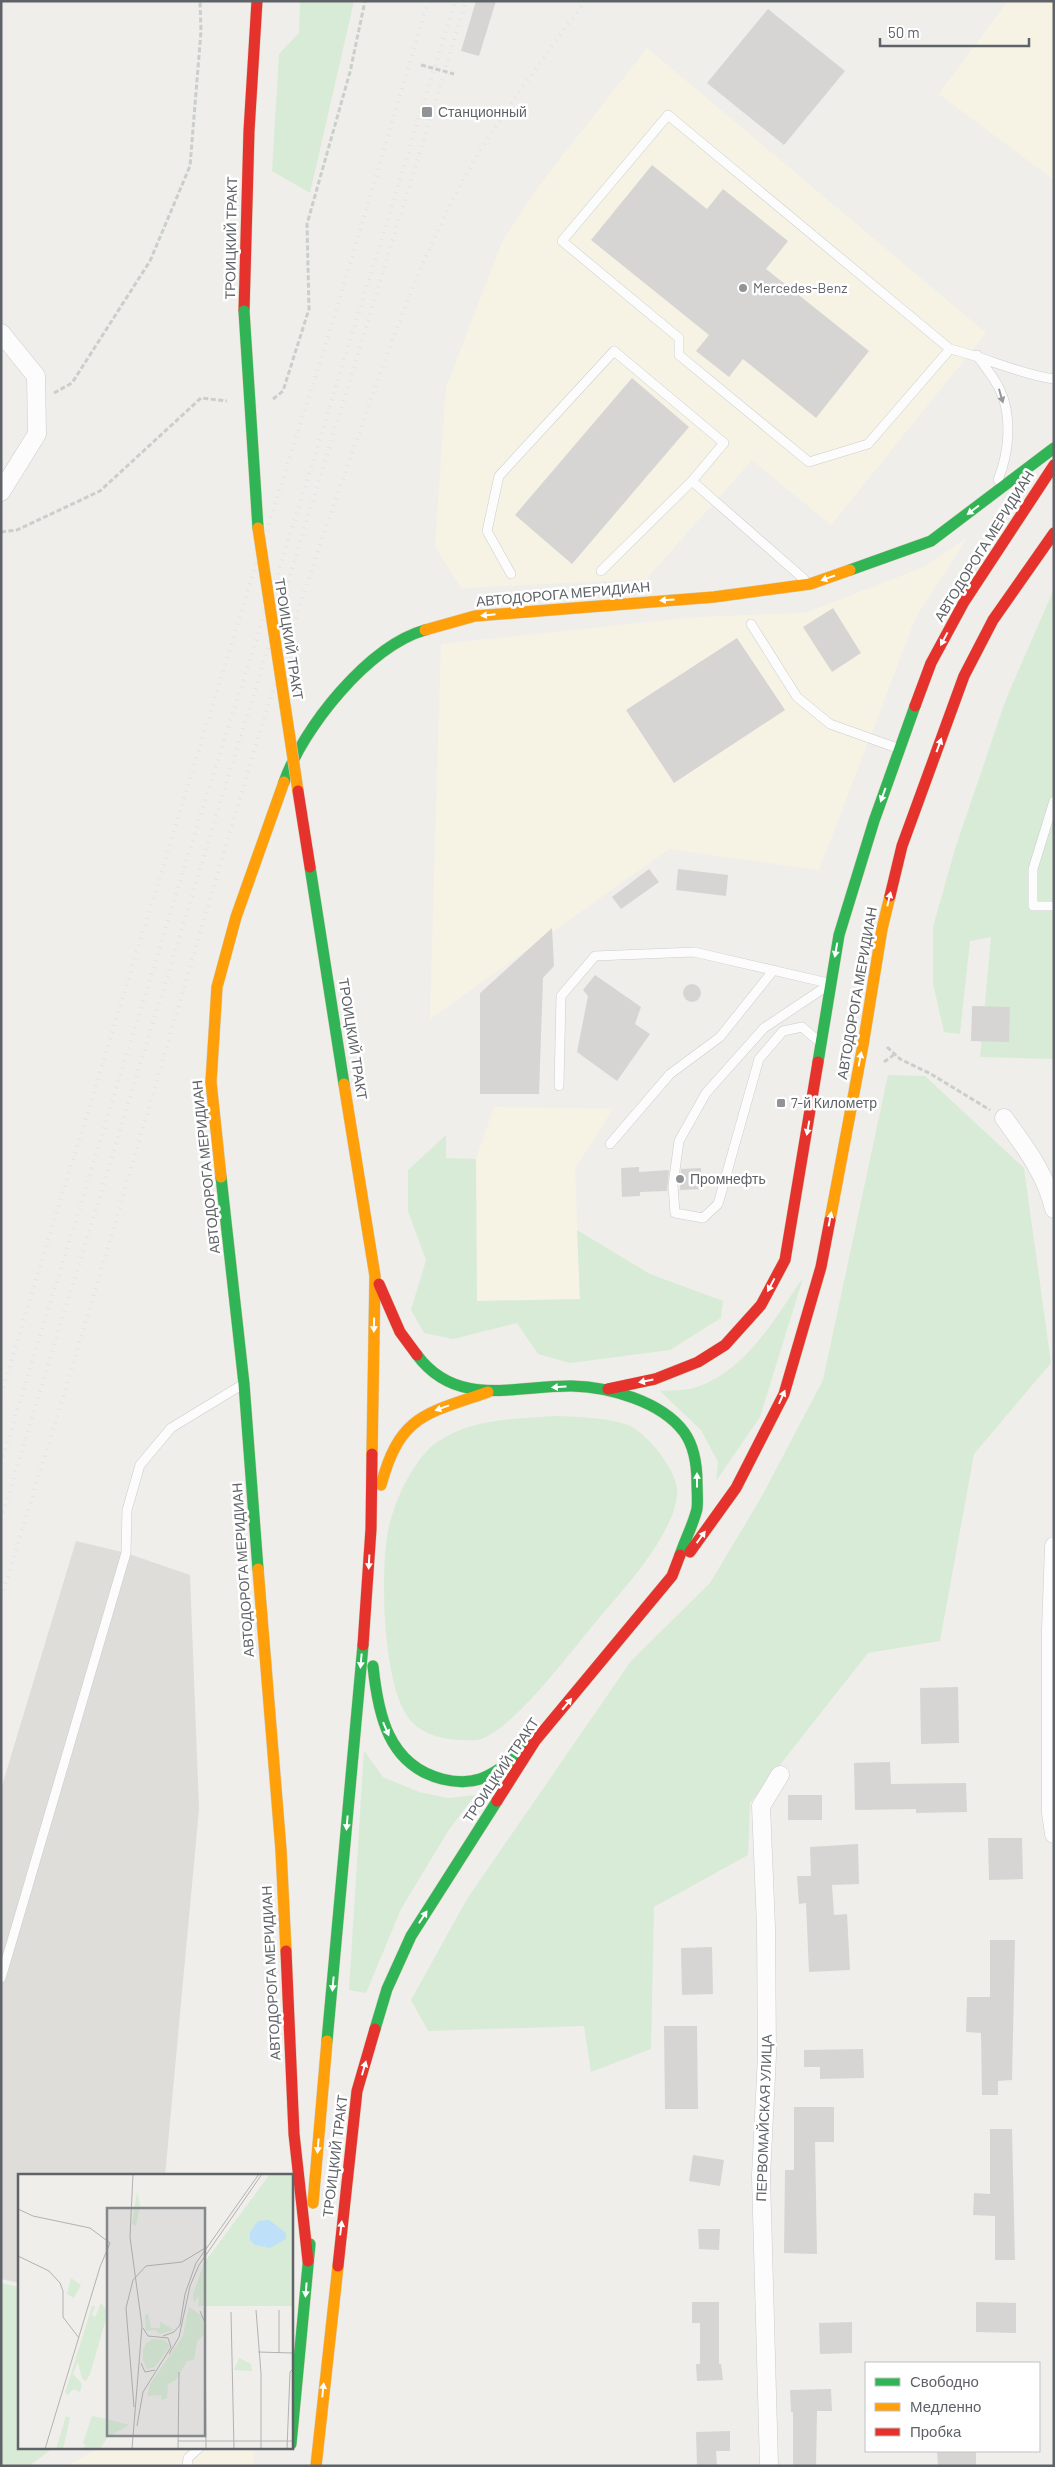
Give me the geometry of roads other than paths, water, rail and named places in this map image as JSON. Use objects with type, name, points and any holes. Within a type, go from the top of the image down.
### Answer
[{"type":"main road","name":"ТРОИЦКИЙ ТРАКТ","points":[[257,1],[248,131],[244,311],[259,546],[375,1276],[371,1529],[367,1595],[292,2434]]},
{"type":"main road","name":"АВТОДОРОГА МЕРИДИАН","points":[[308,2261],[294,2134],[281,1850],[269,1724],[244,1384],[211,1082],[217,987],[236,917],[286,776],[318,719],[359,670],[389,647],[421,631],[475,616],[714,597],[810,584],[931,541],[1054,448]]},
{"type":"main road","name":"АВТОДОРОГА МЕРИДИАН","points":[[608,1389],[655,1379],[698,1362],[724,1345],[761,1305],[785,1260],[839,936],[874,821],[931,663],[959,610],[1028,500],[1054,464]]},
{"type":"main road","name":"АВТОДОРОГА МЕРИДИАН","points":[[672,1576],[736,1488],[784,1394],[821,1267],[866,1029],[882,929],[902,846],[964,676],[993,620],[1054,533]]},
{"type":"main road","name":"ТРОИЦКИЙ ТРАКТ","points":[[316,2466],[357,2091],[387,1989],[411,1936],[536,1741],[672,1576],[697,1508],[697,1472],[694,1452],[684,1432],[657,1408],[608,1389],[571,1386],[488,1392],[446,1382],[423,1363],[400,1332],[375,1276]]},
{"type":"main road","points":[[371,1529],[385,1465],[394,1442],[410,1423],[435,1411],[488,1392]]},
{"type":"main road","points":[[367,1595],[376,1698],[386,1728],[399,1754],[416,1771],[435,1779],[474,1781],[502,1766],[536,1741]]},
{"type":"street","points":[[1,334],[36,376],[37,403],[37,434],[1,492]]},
{"type":"street","points":[[1004,1118],[1036,1162],[1050,1193],[1054,1209]]},
{"type":"street","points":[[1054,1546],[1051,1630],[1051,1813],[1054,1834]]},
{"type":"street","name":"ПЕРВОМАЙСКАЯ УЛИЦА","points":[[769,2466],[761,2176],[767,2046],[766,1926],[761,1806],[780,1775]]},
{"type":"lane","points":[[950,349],[868,444],[809,462],[679,355],[679,338],[562,241],[668,115],[950,349],[976,355],[1038,377],[1054,379]]},
{"type":"lane","points":[[511,574],[488,532],[499,476],[614,351],[724,443],[692,481],[600,571]]},
{"type":"lane","points":[[976,355],[1000,389],[1008,423],[1004,465],[993,495]]},
{"type":"lane","points":[[692,481],[810,584]]},
{"type":"lane","points":[[751,624],[797,698],[830,724],[900,749]]},
{"type":"lane","points":[[1054,801],[1033,869],[1033,906],[1054,906]]},
{"type":"lane","points":[[559,1086],[561,996],[595,956],[694,952],[772,972],[830,984]]},
{"type":"lane","points":[[610,1144],[670,1074],[720,1037],[772,972]]},
{"type":"lane","points":[[822,1046],[802,1027],[783,1031],[760,1059],[718,1204],[703,1218],[675,1213],[673,1185],[679,1141],[706,1093],[764,1028],[830,984]]},
{"type":"lane","points":[[1,1978],[126,1553],[127,1510],[140,1465],[171,1428],[244,1384]]},
{"type":"lane","points":[[292,2339],[303,2320]]},
{"type":"lane","points":[[187,2466],[188,2458],[197,2450]]},
{"type":"railway","points":[[1,1394],[248,590],[337,308],[428,1]]},
{"type":"railway","points":[[1,1463],[206,797],[296,516],[455,1]]},
{"type":"railway","points":[[1,1519],[466,1]]},
{"type":"railway","points":[[1,1597],[81,1338],[225,849],[294,624],[385,359],[423,263],[466,175],[514,99],[585,1]]},
{"type":"place","name":"Станционный","points":[[427,112]]},
{"type":"place","name":"Mercedes-Benz","points":[[743,288]]},
{"type":"place","name":"7-й Километр","points":[[781,1103]]},
{"type":"place","name":"Промнефть","points":[[680,1179]]}]
